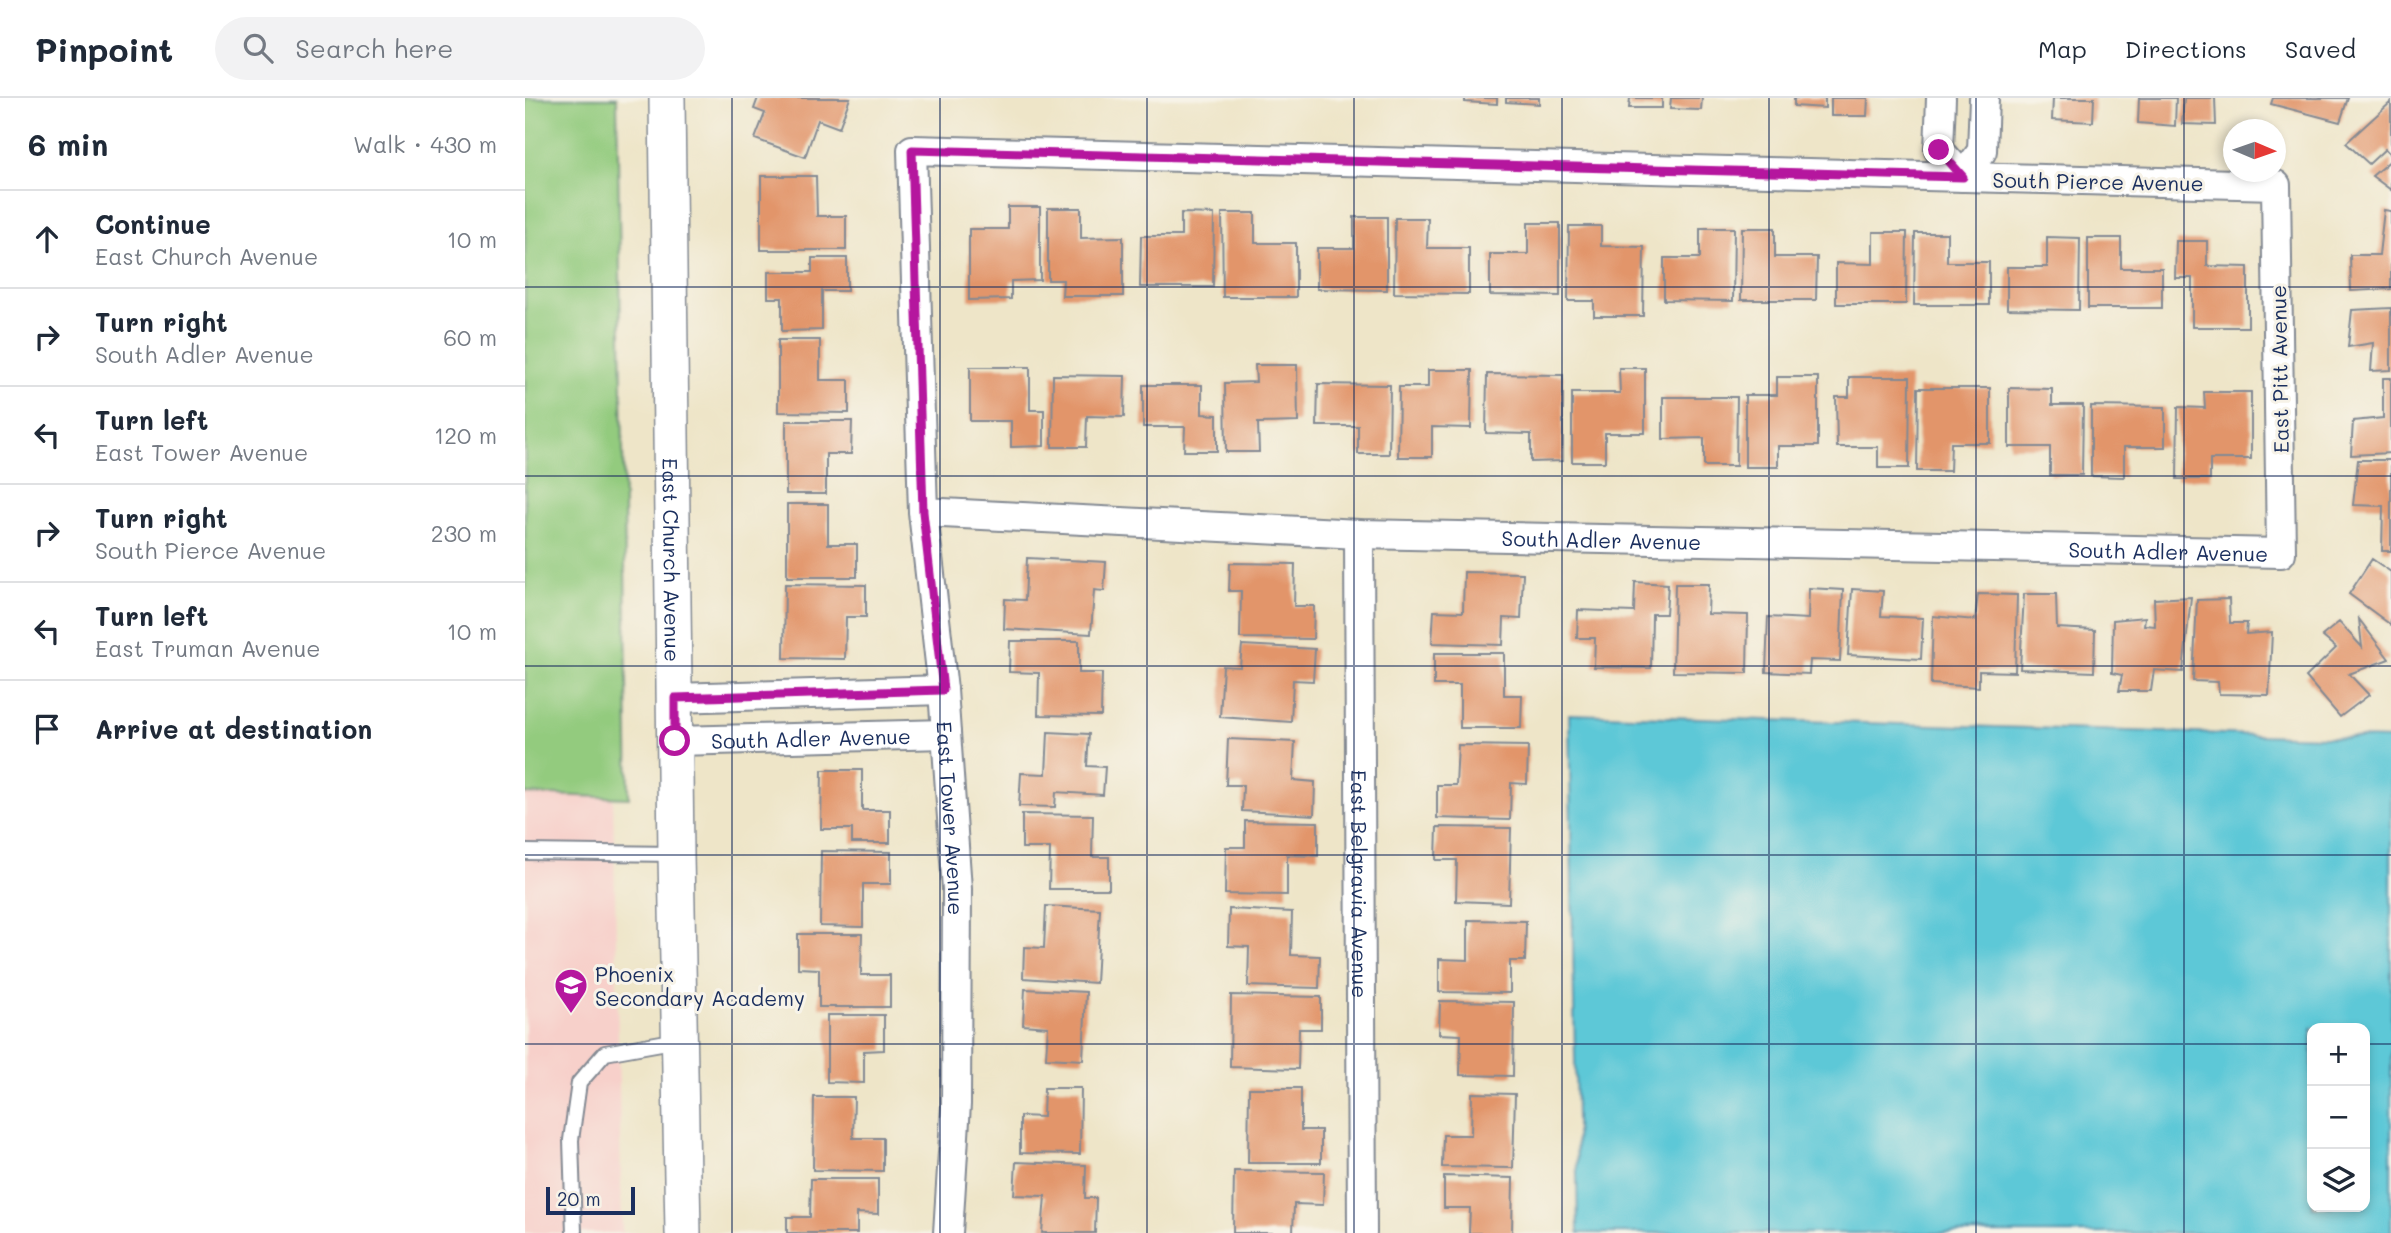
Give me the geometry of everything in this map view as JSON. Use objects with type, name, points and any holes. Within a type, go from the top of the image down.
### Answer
[{"type":"street","name":"East Church Avenue","points":[[667,98],[683,1233]]},
{"type":"street","points":[[1941,98],[1939,150],[1963,177],[1982,151],[1984,98]]},
{"type":"street","name":"South Pierce Avenue","points":[[912,150],[2276,185]]},
{"type":"street","name":"East Tower Avenue","points":[[912,150],[923,512],[943,690],[957,889],[956,1104],[949,1233]]},
{"type":"street","name":"East Pitt Avenue","points":[[2276,185],[2281,553]]},
{"type":"street","name":"South Adler Avenue","points":[[923,512],[1359,534],[2281,553]]},
{"type":"street","name":"East Belgravia Avenue","points":[[1359,534],[1362,1233]]},
{"type":"street","name":"South Adler Avenue","points":[[675,698],[943,690]]},
{"type":"street","name":"South Adler Avenue","points":[[675,741],[946,734]]},
{"type":"lane","points":[[525,852],[676,854]]},
{"type":"lane","points":[[574,1233],[571,1140],[579,1083],[605,1054],[680,1040]]},
{"type":"shaded area","name":"Phoenix Secondary Academy","points":[[525,794],[613,797],[622,1233],[525,1233]]},
{"type":"green space","points":[[525,98],[617,98],[629,798],[525,794]]},
{"type":"water","points":[[1569,714],[2391,739],[2391,1233],[1578,1233]]},
{"type":"building","points":[[758,98],[850,98],[839,128],[818,120],[805,157],[755,139],[765,113],[754,109]]},
{"type":"building","points":[[1465,98],[1497,98],[1497,104],[1465,102]]},
{"type":"building","points":[[1506,98],[1539,98],[1539,104],[1506,102]]},
{"type":"building","points":[[1630,98],[1662,98],[1662,108],[1629,108]]},
{"type":"building","points":[[1671,98],[1702,98],[1701,110],[1670,109]]},
{"type":"building","points":[[1794,98],[1825,98],[1825,108],[1794,106]]},
{"type":"building","points":[[1831,98],[1868,98],[1867,116],[1831,116]]},
{"type":"building","points":[[2053,98],[2094,98],[2093,122],[2052,120]]},
{"type":"building","points":[[2139,98],[2176,98],[2175,126],[2138,123]]},
{"type":"building","points":[[2184,98],[2215,98],[2216,125],[2182,124]]},
{"type":"building","points":[[2273,98],[2348,98],[2340,122],[2271,104]]},
{"type":"building","points":[[2391,102],[2391,155],[2385,149],[2369,164],[2346,143]]},
{"type":"building","points":[[2391,160],[2391,190],[2372,176]]},
{"type":"building","points":[[761,176],[816,176],[817,216],[846,216],[846,250],[761,250]]},
{"type":"building","points":[[1008,207],[1040,207],[1040,280],[1011,281],[1011,299],[969,300],[969,229],[1008,229]]},
{"type":"building","points":[[1048,208],[1081,208],[1081,238],[1123,237],[1123,296],[1062,296],[1063,280],[1048,280]]},
{"type":"building","points":[[2384,210],[2391,211],[2391,289],[2351,291],[2350,255],[2379,255]]},
{"type":"building","points":[[1181,213],[1214,214],[1213,287],[1140,287],[1141,236],[1181,236]]},
{"type":"building","points":[[1222,213],[1255,213],[1255,243],[1296,243],[1296,297],[1223,297]]},
{"type":"building","points":[[1354,217],[1387,217],[1387,290],[1317,289],[1317,248],[1354,248]]},
{"type":"building","points":[[1395,218],[1428,218],[1427,248],[1469,248],[1469,294],[1394,293]]},
{"type":"building","points":[[1528,223],[1560,223],[1560,296],[1490,295],[1490,254],[1528,254]]},
{"type":"building","points":[[1569,226],[1601,226],[1601,246],[1644,247],[1643,316],[1594,316],[1594,301],[1568,301]]},
{"type":"building","points":[[1700,228],[1734,228],[1733,301],[1664,300],[1664,258],[1700,258]]},
{"type":"building","points":[[1742,228],[1775,228],[1775,257],[1817,257],[1816,300],[1741,300]]},
{"type":"building","points":[[1873,232],[1907,232],[1906,304],[1836,304],[1836,263],[1873,264]]},
{"type":"building","points":[[1915,233],[1947,233],[1947,262],[1989,262],[1989,305],[1914,305]]},
{"type":"building","points":[[2047,237],[2080,238],[2079,310],[2007,309],[2007,267],[2047,267]]},
{"type":"building","points":[[2088,238],[2121,238],[2121,268],[2162,268],[2162,308],[2088,308]]},
{"type":"building","points":[[2176,241],[2207,241],[2207,266],[2248,267],[2248,327],[2192,327],[2192,278],[2175,278]]},
{"type":"building","points":[[812,258],[847,258],[847,291],[822,291],[822,330],[782,331],[782,298],[768,298],[768,272],[812,272]]},
{"type":"building","points":[[2391,308],[2391,370],[2371,371],[2373,343],[2348,347],[2352,310]]},
{"type":"building","points":[[778,340],[820,340],[820,380],[849,380],[849,413],[778,412]]},
{"type":"building","points":[[1255,365],[1297,365],[1298,422],[1258,423],[1259,452],[1226,452],[1225,383],[1256,382]]},
{"type":"building","points":[[970,367],[1030,367],[1030,410],[1044,410],[1044,446],[1011,447],[1011,421],[970,421]]},
{"type":"building","points":[[1619,368],[1645,368],[1645,433],[1605,433],[1605,462],[1572,462],[1572,393],[1620,393]]},
{"type":"building","points":[[1428,370],[1472,370],[1471,428],[1432,427],[1432,457],[1398,457],[1399,387],[1428,387]]},
{"type":"building","points":[[1487,374],[1563,375],[1563,461],[1531,462],[1531,434],[1486,433]]},
{"type":"building","points":[[1053,375],[1125,376],[1124,417],[1087,416],[1086,447],[1052,447]]},
{"type":"building","points":[[1777,377],[1818,377],[1818,446],[1778,446],[1778,467],[1745,467],[1745,395],[1777,395]]},
{"type":"building","points":[[1849,377],[1910,377],[1909,468],[1878,468],[1878,447],[1837,447],[1836,397],[1849,397]]},
{"type":"building","points":[[2383,378],[2391,378],[2391,453],[2351,455],[2353,421],[2383,418]]},
{"type":"building","points":[[1318,384],[1390,385],[1389,454],[1358,454],[1358,426],[1317,426]]},
{"type":"building","points":[[1143,385],[1202,385],[1202,414],[1217,415],[1217,451],[1184,451],[1185,427],[1143,427]]},
{"type":"building","points":[[1918,388],[1990,388],[1990,443],[1951,443],[1950,471],[1917,471]]},
{"type":"building","points":[[2009,388],[2052,389],[2052,405],[2083,405],[2082,475],[2050,475],[2050,447],[2009,447]]},
{"type":"building","points":[[2204,392],[2251,392],[2251,459],[2210,459],[2210,479],[2177,479],[2178,407],[2205,408]]},
{"type":"building","points":[[1663,397],[1737,397],[1736,466],[1704,466],[1704,438],[1663,439]]},
{"type":"building","points":[[2091,406],[2165,407],[2165,447],[2124,447],[2124,477],[2091,476]]},
{"type":"building","points":[[786,421],[852,421],[851,454],[826,454],[826,494],[786,494]]},
{"type":"building","points":[[2358,460],[2391,460],[2391,551],[2382,551],[2383,506],[2353,505]]},
{"type":"building","points":[[787,504],[828,504],[828,544],[857,544],[857,577],[787,577]]},
{"type":"building","points":[[1027,558],[1106,562],[1104,591],[1094,590],[1091,634],[1004,629],[1005,599],[1025,600]]},
{"type":"building","points":[[2372,559],[2391,572],[2391,625],[2349,594]]},
{"type":"building","points":[[1230,563],[1295,564],[1294,606],[1314,606],[1313,639],[1240,638],[1241,591],[1229,591]]},
{"type":"building","points":[[1464,572],[1523,573],[1521,619],[1504,618],[1503,645],[1432,643],[1434,611],[1463,612]]},
{"type":"building","points":[[1635,582],[1668,584],[1666,614],[1652,614],[1651,668],[1594,667],[1595,638],[1577,638],[1578,610],[1634,612]]},
{"type":"building","points":[[785,584],[866,585],[866,617],[846,617],[845,659],[784,658]]},
{"type":"building","points":[[1675,584],[1709,584],[1708,614],[1748,615],[1747,673],[1673,672]]},
{"type":"building","points":[[1809,588],[1843,590],[1840,661],[1810,660],[1809,674],[1766,672],[1768,617],[1808,619]]},
{"type":"building","points":[[1852,589],[1883,591],[1881,616],[1923,618],[1921,659],[1848,655]]},
{"type":"building","points":[[1978,594],[2017,595],[2015,672],[1979,671],[1979,687],[1931,684],[1933,616],[1975,620]]},
{"type":"building","points":[[2024,594],[2056,594],[2057,628],[2095,630],[2094,672],[2020,669]]},
{"type":"building","points":[[2191,597],[2183,672],[2154,670],[2151,691],[2119,691],[2122,675],[2112,673],[2113,620],[2145,617],[2144,625],[2155,626],[2154,599]]},
{"type":"building","points":[[2229,599],[2230,623],[2247,623],[2246,634],[2272,632],[2269,695],[2219,694],[2218,682],[2193,681],[2197,600]]},
{"type":"building","points":[[2359,619],[2389,659],[2349,674],[2369,695],[2340,717],[2306,677],[2336,648],[2322,636],[2339,622],[2362,647]]},
{"type":"building","points":[[1010,641],[1079,641],[1079,673],[1102,673],[1101,716],[1038,715],[1039,673],[1009,672]]},
{"type":"building","points":[[1242,645],[1315,649],[1313,681],[1293,680],[1291,722],[1220,717],[1223,666],[1240,667]]},
{"type":"building","points":[[1434,653],[1504,653],[1504,695],[1522,695],[1521,728],[1460,728],[1460,685],[1434,685]]},
{"type":"building","points":[[1048,732],[1089,734],[1087,766],[1105,767],[1103,795],[1056,792],[1055,807],[1019,806],[1021,773],[1046,774]]},
{"type":"building","points":[[1228,739],[1295,742],[1293,780],[1315,782],[1314,815],[1242,811],[1243,785],[1226,785]]},
{"type":"building","points":[[1458,745],[1528,746],[1527,784],[1511,783],[1510,820],[1437,818],[1437,785],[1456,785]]},
{"type":"building","points":[[822,770],[862,770],[862,810],[890,810],[890,843],[852,843],[852,829],[821,829]]},
{"type":"building","points":[[1022,814],[1093,815],[1092,857],[1109,857],[1109,889],[1049,889],[1050,848],[1022,848]]},
{"type":"building","points":[[1245,821],[1318,822],[1318,856],[1287,855],[1287,895],[1225,894],[1226,847],[1245,847]]},
{"type":"building","points":[[1437,827],[1511,828],[1509,903],[1456,901],[1457,860],[1436,860]]},
{"type":"building","points":[[821,851],[891,852],[891,884],[863,884],[863,927],[820,926]]},
{"type":"building","points":[[1046,906],[1100,909],[1096,983],[1023,978],[1024,947],[1044,948]]},
{"type":"building","points":[[1229,909],[1292,912],[1291,955],[1320,956],[1319,988],[1248,986],[1249,947],[1228,946]]},
{"type":"building","points":[[1468,920],[1526,921],[1525,961],[1510,961],[1510,993],[1439,992],[1439,959],[1468,960]]},
{"type":"building","points":[[798,934],[862,934],[861,975],[890,975],[890,1007],[819,1007],[819,969],[798,968]]},
{"type":"building","points":[[1025,989],[1086,992],[1083,1060],[1046,1058],[1048,1027],[1023,1025]]},
{"type":"building","points":[[1231,995],[1321,997],[1321,1029],[1299,1029],[1298,1069],[1230,1067]]},
{"type":"building","points":[[1440,1001],[1514,1002],[1513,1076],[1460,1075],[1461,1035],[1439,1034]]},
{"type":"building","points":[[827,1015],[884,1015],[884,1050],[864,1051],[864,1083],[827,1082]]},
{"type":"building","points":[[1044,1088],[1081,1088],[1080,1154],[1020,1153],[1020,1116],[1043,1117]]},
{"type":"building","points":[[1249,1088],[1301,1088],[1301,1130],[1321,1130],[1321,1163],[1248,1163]]},
{"type":"building","points":[[1472,1093],[1515,1094],[1513,1168],[1442,1167],[1443,1135],[1471,1135]]},
{"type":"building","points":[[814,1097],[854,1097],[853,1138],[883,1138],[883,1171],[813,1170]]},
{"type":"building","points":[[1016,1162],[1086,1165],[1085,1198],[1096,1198],[1095,1233],[1042,1233],[1045,1196],[1014,1195]]},
{"type":"building","points":[[1234,1171],[1324,1172],[1323,1205],[1294,1204],[1293,1233],[1233,1233]]},
{"type":"building","points":[[1444,1176],[1513,1178],[1512,1233],[1469,1233],[1470,1208],[1444,1208]]},
{"type":"building","points":[[811,1179],[878,1179],[878,1214],[857,1213],[857,1233],[787,1233],[787,1217],[810,1217]]},
{"type":"place","name":"Phoenix Secondary Academy","points":[[571,1015]]},
{"type":"route","points":[[675,741],[675,698],[943,690],[923,512],[912,150],[1963,177],[1939,150]]}]
